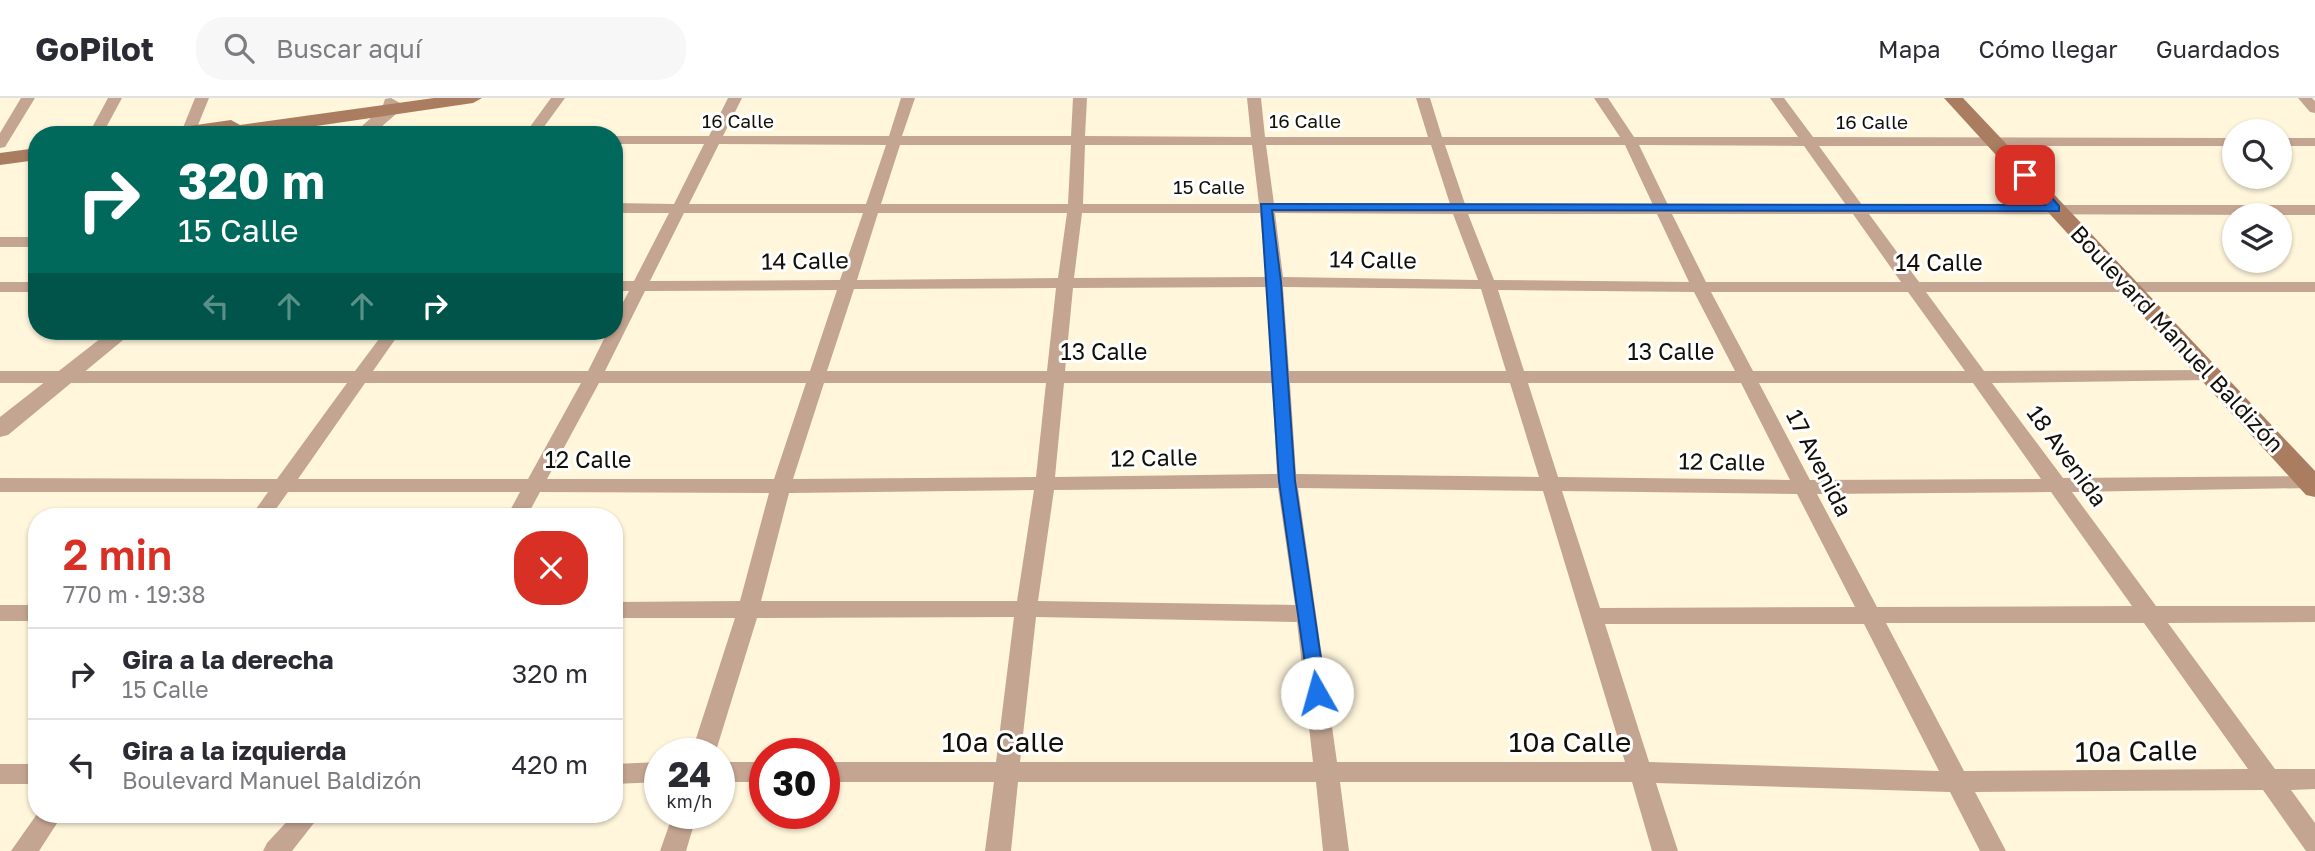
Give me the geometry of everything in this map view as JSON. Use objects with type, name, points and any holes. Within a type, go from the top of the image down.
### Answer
[{"type":"main road","points":[[268,126],[427,98]]},
{"type":"main road","points":[[240,126],[473,98]]},
{"type":"main road","name":"Boulevard Manuel Baldizón","points":[[1953,98],[2312,484]]},
{"type":"main road","points":[[0,159],[28,155]]},
{"type":"main road","points":[[0,166],[28,161]]},
{"type":"street","points":[[0,144],[28,98]]},
{"type":"street","points":[[100,126],[115,98]]},
{"type":"street","points":[[190,126],[202,98]]},
{"type":"street","points":[[538,126],[558,98]]},
{"type":"street","points":[[623,318],[735,98]]},
{"type":"street","points":[[709,738],[748,611],[780,486],[908,98]]},
{"type":"street","points":[[998,851],[1026,609],[1045,484],[1075,206],[1080,98]]},
{"type":"street","points":[[1254,98],[1275,282],[1287,481],[1307,614],[1336,851]]},
{"type":"street","points":[[1423,98],[1458,207],[1488,284],[1665,851]]},
{"type":"street","name":"17 Avenida","points":[[1601,98],[1629,140],[1700,287],[1993,851]]},
{"type":"street","name":"18 Avenida","points":[[1777,98],[2315,843]]},
{"type":"street","points":[[2305,98],[2315,109]]},
{"type":"street","points":[[370,126],[391,106]]},
{"type":"street","name":"16 Calle","points":[[623,140],[1996,142]]},
{"type":"street","points":[[1996,142],[2222,142]]},
{"type":"street","points":[[2292,142],[2315,142]]},
{"type":"street","name":"15 Calle","points":[[623,208],[2055,208]]},
{"type":"street","points":[[2055,208],[2315,209]]},
{"type":"street","points":[[0,242],[28,242]]},
{"type":"street","name":"14 Calle","points":[[623,286],[1275,282],[2130,288]]},
{"type":"street","points":[[0,287],[28,286]]},
{"type":"street","points":[[2130,288],[2315,287]]},
{"type":"street","points":[[0,429],[112,340]]},
{"type":"street","points":[[267,508],[386,340]]},
{"type":"street","points":[[521,508],[612,340]]},
{"type":"street","name":"13 Calle","points":[[0,377],[1980,377],[2208,374]]},
{"type":"street","name":"12 Calle","points":[[0,485],[780,486],[1287,481],[1804,487],[2312,484]]},
{"type":"street","points":[[623,610],[1026,609],[1307,614]]},
{"type":"street","points":[[0,613],[28,613]]},
{"type":"street","points":[[1592,616],[2315,614]]},
{"type":"street","name":"10a Calle","points":[[840,772],[1642,772],[1959,782],[2315,779]]},
{"type":"street","points":[[623,774],[644,773]]},
{"type":"street","points":[[0,774],[28,774]]},
{"type":"street","points":[[24,851],[44,823]]},
{"type":"street","points":[[276,851],[301,823]]},
{"type":"street","points":[[673,851],[680,829]]},
{"type":"route","points":[[1317,693],[1287,481],[1275,282],[1266,207],[1858,210],[2055,208],[2025,175]]}]
